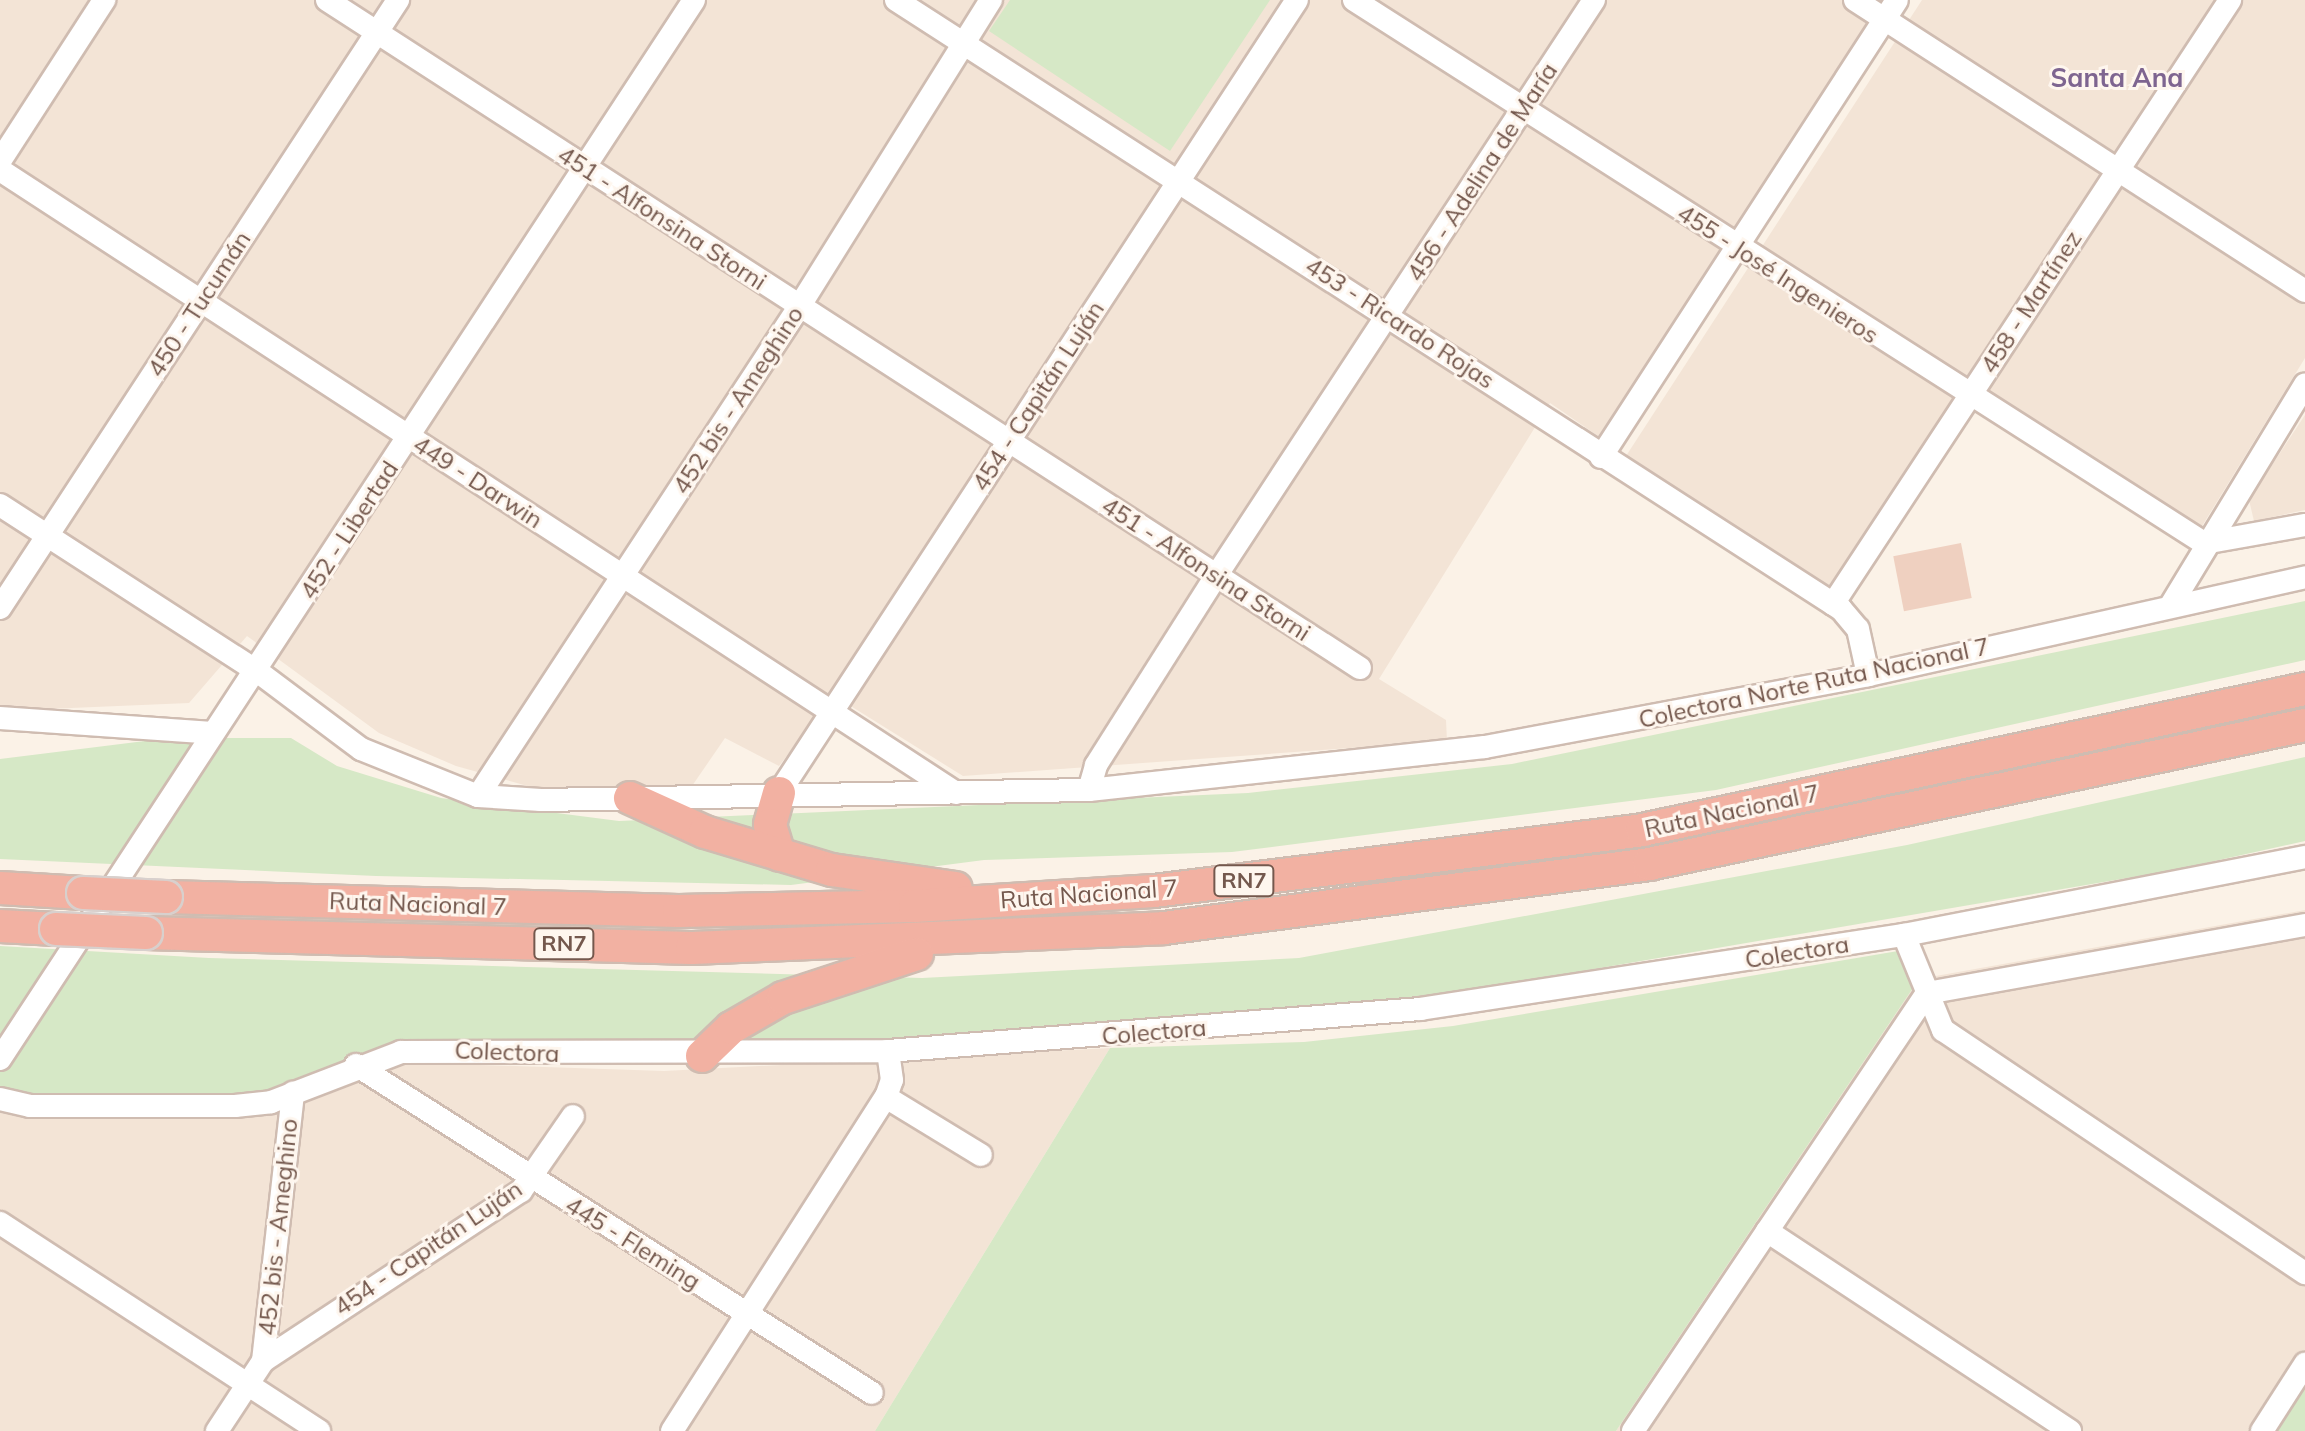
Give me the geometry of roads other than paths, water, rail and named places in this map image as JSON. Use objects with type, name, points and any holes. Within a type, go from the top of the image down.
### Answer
[{"type":"highway","name":"Ruta Nacional 7","points":[[0,888],[166,897],[679,911],[1071,896],[1371,868],[1642,830],[2305,689]]},
{"type":"highway","name":"Ruta Nacional 7","points":[[0,926],[692,948],[983,938],[1179,926],[1649,864],[2305,725]]},
{"type":"highway","points":[[779,793],[770,825],[779,855]]},
{"type":"highway","points":[[630,798],[705,832],[779,855],[887,880],[1071,896]]},
{"type":"highway","points":[[702,1056],[731,1028],[783,998],[886,961],[983,938]]},
{"type":"street","points":[[0,161],[104,0]]},
{"type":"street","name":"451 - Alfonsina Storni","points":[[327,0],[1360,668]]},
{"type":"street","name":"450 - Tucumán","points":[[0,608],[398,0]]},
{"type":"street","name":"452 - Libertad","points":[[0,1059],[694,0]]},
{"type":"street","name":"453 - Ricardo Rojas","points":[[896,0],[1179,184],[1389,313],[1601,457],[1833,604],[1858,629],[1868,675]]},
{"type":"street","name":"452 bis - Ameghino","points":[[478,796],[799,307],[991,0]]},
{"type":"street","name":"454 - Capitán Luján","points":[[779,793],[1297,0]]},
{"type":"street","name":"455 - José Ingenieros","points":[[1354,0],[1969,397],[2204,543]]},
{"type":"street","name":"456 - Adelina de María","points":[[1089,790],[1096,765],[1216,576],[1594,0]]},
{"type":"street","points":[[1855,0],[2305,291]]},
{"type":"street","points":[[1601,457],[1897,0]]},
{"type":"street","name":"458 - Martínez","points":[[1833,604],[2230,0]]},
{"type":"street","name":"449 - Darwin","points":[[0,170],[957,794]]},
{"type":"street","points":[[2171,605],[2204,543],[2305,385]]},
{"type":"street","points":[[0,505],[257,671],[361,749],[478,796],[630,798],[779,793],[957,794],[1089,790]]},
{"type":"street","points":[[2204,543],[2305,525]]},
{"type":"street","name":"Colectora Norte Ruta Nacional 7","points":[[1089,790],[1320,768],[1485,747],[1868,675],[2305,577]]},
{"type":"street","points":[[0,718],[212,733]]},
{"type":"street","name":"Colectora","points":[[0,1099],[30,1106],[235,1106],[293,1093],[356,1065],[401,1052],[443,1050],[702,1056],[888,1051],[1420,1009],[1904,935],[2305,857]]},
{"type":"street","points":[[1633,1431],[1927,993],[2305,925]]},
{"type":"street","points":[[1904,935],[1943,1030],[2305,1273]]},
{"type":"street","points":[[672,1431],[750,1316],[886,1097],[892,1080],[888,1051]]},
{"type":"street","name":"445 - Fleming","points":[[356,1065],[529,1178],[872,1393]]},
{"type":"street","name":"452 bis - Ameghino","points":[[263,1361],[293,1093]]},
{"type":"street","points":[[886,1097],[981,1155]]},
{"type":"street","name":"454 - Capitán Luján","points":[[263,1361],[521,1191],[573,1116]]},
{"type":"street","points":[[0,1223],[319,1431]]},
{"type":"street","points":[[1767,1231],[2070,1431]]},
{"type":"street","points":[[217,1431],[263,1361]]},
{"type":"street","points":[[2262,1431],[2305,1364]]},
{"type":"district","name":"Santa Ana","points":[[2117,78]]}]
